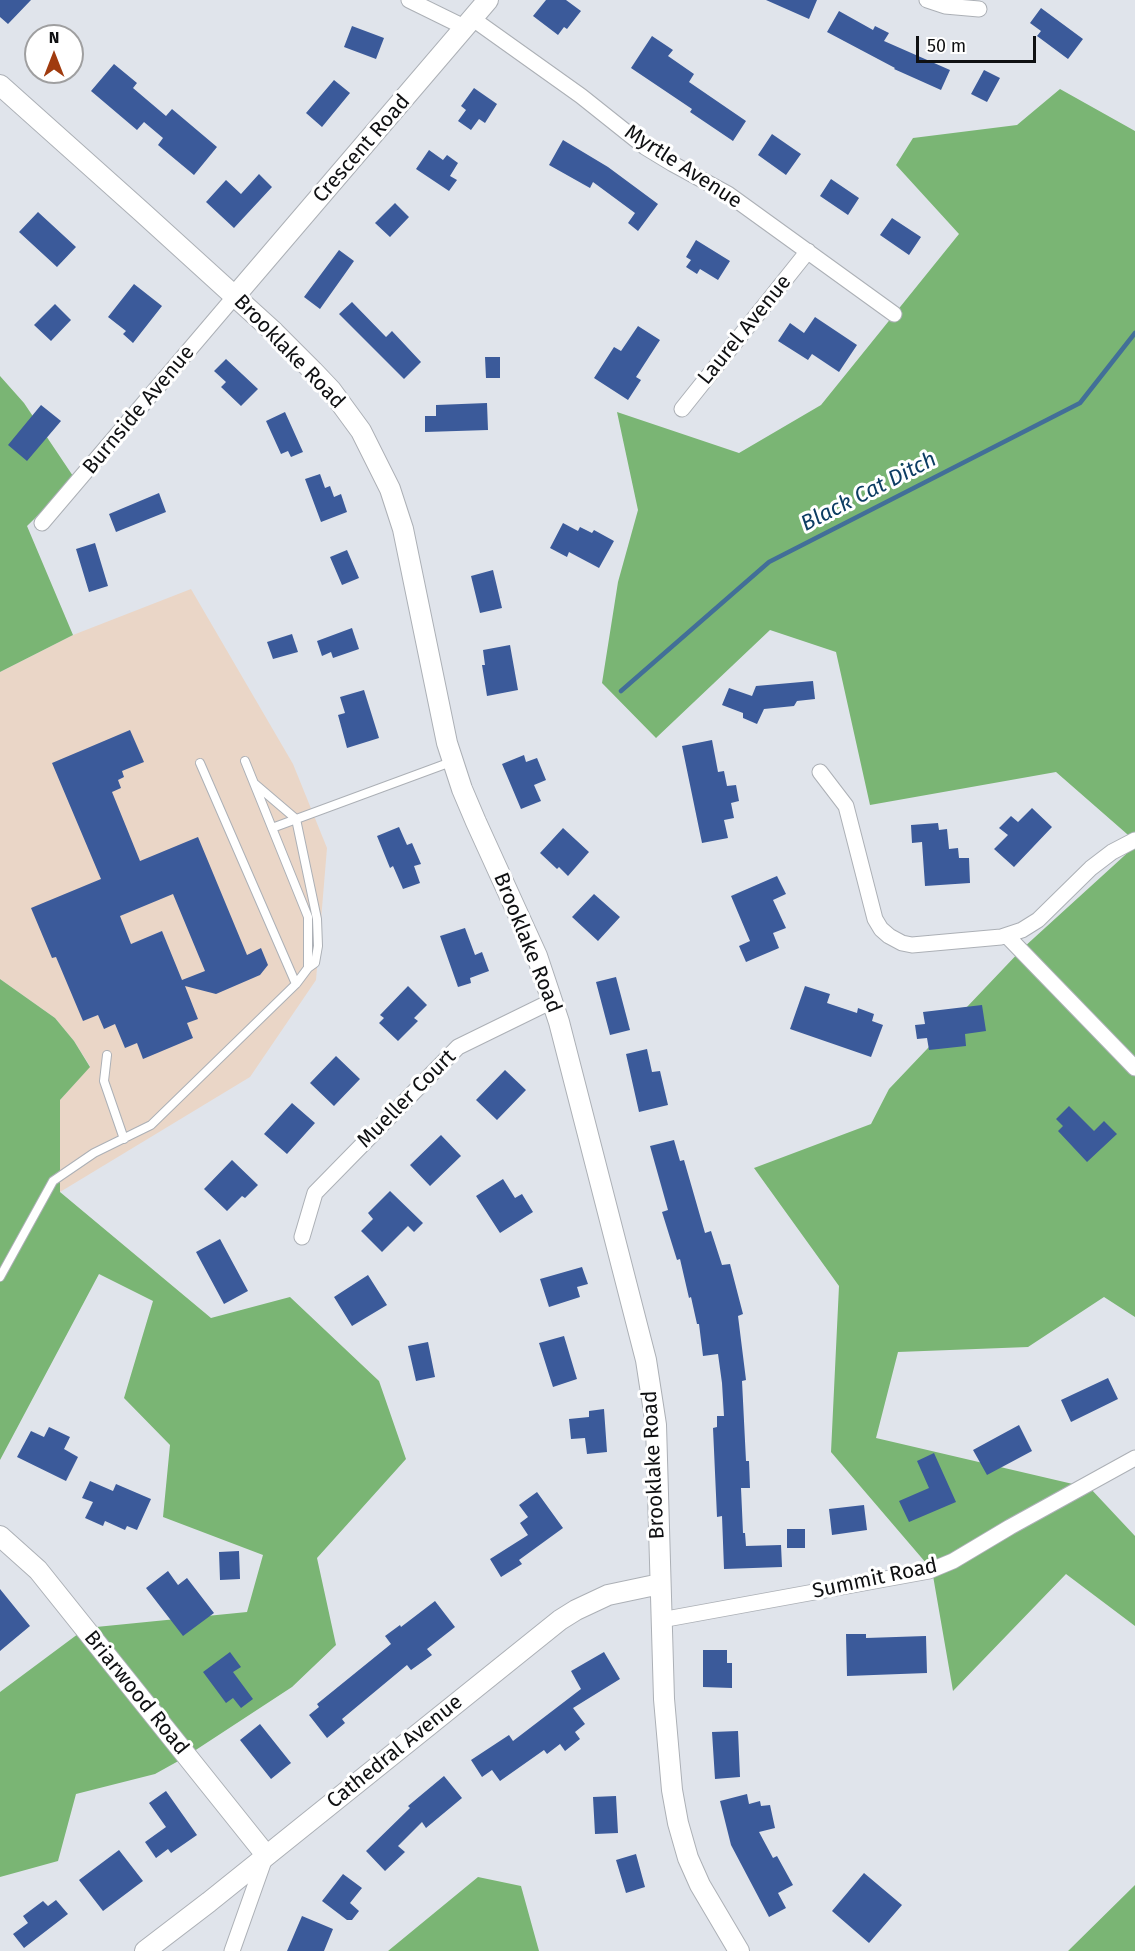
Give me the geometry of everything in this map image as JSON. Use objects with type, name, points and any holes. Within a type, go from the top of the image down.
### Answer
[{"type":"street","name":"Myrtle Avenue","points":[[409,0],[470,23],[581,96],[645,147],[728,194],[894,314]]},
{"type":"street","name":"Crescent Road","points":[[235,296],[488,0]]},
{"type":"street","points":[[927,0],[945,6],[979,9]]},
{"type":"street","name":"Brooklake Road","points":[[0,85],[235,296],[331,390],[361,431],[398,509],[447,743],[476,822],[533,948],[559,1022],[646,1359],[656,1425],[661,1620],[672,1790],[688,1858],[700,1885],[739,1951]]},
{"type":"street","name":"Laurel Avenue","points":[[682,409],[808,251]]},
{"type":"street","name":"Burnside Avenue","points":[[42,523],[235,296]]},
{"type":"street","points":[[820,772],[846,806],[875,919],[881,929],[902,943],[912,945],[1007,936],[1022,930],[1038,920],[1091,867],[1112,852],[1135,840]]},
{"type":"street","points":[[1007,936],[1135,1068]]},
{"type":"street","name":"Mueller Court","points":[[302,1236],[315,1192],[458,1047],[552,1002]]},
{"type":"street","name":"Summit Road","points":[[661,1620],[928,1571],[952,1561],[1135,1458]]},
{"type":"street","name":"Briarwood Road","points":[[1,1538],[38,1570],[266,1855]]},
{"type":"street","name":"Cathedral Avenue","points":[[145,1951],[576,1610],[608,1594],[660,1584]]},
{"type":"street","points":[[232,1951],[266,1855]]},
{"type":"lane","points":[[245,761],[308,917],[308,968]]},
{"type":"lane","points":[[272,828],[453,761]]},
{"type":"lane","points":[[200,763],[296,984]]},
{"type":"lane","points":[[0,1277],[53,1181],[94,1153],[151,1125],[315,963],[318,946],[317,919],[296,819],[255,784]]},
{"type":"lane","points":[[107,1055],[104,1081],[124,1139]]},
{"type":"shaded area","points":[[191,589],[293,764],[327,848],[316,980],[250,1077],[60,1192],[60,1100],[90,1066],[74,1041],[55,1018],[0,979],[0,672],[73,635]]},
{"type":"green space","points":[[1060,89],[1135,131],[1135,841],[1056,772],[870,805],[836,652],[770,630],[656,738],[602,683],[618,582],[638,510],[617,412],[739,453],[821,405],[959,234],[896,165],[913,138],[1017,125]]},
{"type":"green space","points":[[0,376],[24,403],[75,479],[27,526],[73,635],[0,672]]},
{"type":"green space","points":[[1135,846],[1135,1317],[1104,1297],[1028,1347],[898,1352],[876,1438],[1090,1488],[1135,1536],[1135,1626],[1066,1574],[953,1691],[932,1570],[831,1452],[839,1286],[754,1168],[871,1124],[889,1089],[1023,948]]},
{"type":"green space","points":[[0,979],[55,1018],[74,1041],[90,1067],[60,1100],[60,1192],[211,1318],[290,1297],[379,1381],[406,1459],[317,1558],[336,1645],[292,1687],[182,1759],[155,1774],[76,1794],[58,1861],[0,1877],[0,1692],[86,1628],[247,1612],[263,1555],[163,1517],[170,1445],[124,1398],[153,1301],[99,1274],[0,1460]]},
{"type":"green space","points":[[478,1877],[521,1886],[539,1951],[388,1951]]},
{"type":"green space","points":[[1135,1885],[1135,1951],[1068,1951]]},
{"type":"building","points":[[0,0],[31,0],[8,24],[0,17]]},
{"type":"building","points":[[546,0],[566,0],[581,11],[567,29],[564,27],[558,35],[533,16]]},
{"type":"building","points":[[766,0],[817,0],[809,19]]},
{"type":"building","points":[[1041,8],[1083,39],[1068,59],[1037,36],[1041,31],[1030,23]]},
{"type":"building","points":[[839,11],[873,30],[875,26],[889,33],[884,41],[950,70],[941,90],[894,69],[827,32]]},
{"type":"building","points":[[352,26],[384,38],[376,59],[344,47]]},
{"type":"building","points":[[652,36],[673,50],[668,56],[694,74],[689,82],[746,121],[733,141],[690,112],[692,109],[631,68]]},
{"type":"building","points":[[114,64],[137,83],[133,88],[166,116],[172,109],[217,147],[194,175],[158,145],[163,138],[144,122],[137,130],[91,91]]},
{"type":"building","points":[[984,70],[1000,78],[987,102],[971,94]]},
{"type":"building","points":[[334,80],[350,93],[322,127],[306,113]]},
{"type":"building","points":[[474,88],[497,104],[485,123],[479,119],[471,130],[458,121],[466,110],[461,106]]},
{"type":"building","points":[[772,134],[801,154],[786,175],[758,155]]},
{"type":"building","points":[[563,140],[608,167],[658,204],[638,231],[628,223],[635,213],[593,182],[590,188],[549,165]]},
{"type":"building","points":[[429,150],[443,160],[447,155],[458,163],[450,176],[457,180],[449,191],[416,169]]},
{"type":"building","points":[[259,174],[272,187],[234,228],[206,202],[226,180],[241,194]]},
{"type":"building","points":[[831,179],[859,198],[848,215],[820,196]]},
{"type":"building","points":[[395,203],[409,217],[390,237],[375,223]]},
{"type":"building","points":[[38,212],[76,247],[57,267],[19,232]]},
{"type":"building","points":[[892,218],[921,237],[909,255],[880,235]]},
{"type":"building","points":[[696,240],[730,261],[718,280],[700,269],[697,274],[686,267],[691,260],[686,257]]},
{"type":"building","points":[[339,250],[354,261],[320,309],[304,297]]},
{"type":"building","points":[[134,284],[162,306],[133,343],[123,334],[126,331],[108,317]]},
{"type":"building","points":[[352,302],[386,337],[392,331],[421,362],[404,379],[339,314]]},
{"type":"building","points":[[55,304],[71,320],[51,341],[34,325]]},
{"type":"building","points":[[815,317],[857,345],[839,372],[812,354],[808,360],[778,341],[790,323],[804,333]]},
{"type":"building","points":[[638,326],[660,340],[636,377],[641,380],[628,400],[594,378],[614,347],[621,351]]},
{"type":"building","points":[[485,357],[500,357],[500,378],[486,378]]},
{"type":"building","points":[[226,359],[258,389],[241,406],[221,387],[226,382],[214,371]]},
{"type":"building","points":[[487,403],[488,430],[425,432],[425,416],[436,416],[436,405]]},
{"type":"building","points":[[41,405],[61,421],[27,461],[8,445]]},
{"type":"building","points":[[285,412],[303,452],[291,457],[288,451],[281,454],[266,421]]},
{"type":"building","points":[[320,474],[325,488],[330,486],[334,497],[341,494],[347,512],[321,522],[305,479]]},
{"type":"building","points":[[159,493],[166,512],[116,532],[109,514]]},
{"type":"building","points":[[563,523],[578,531],[580,527],[592,533],[594,530],[614,541],[599,568],[569,552],[567,557],[550,548]]},
{"type":"building","points":[[95,543],[108,586],[89,592],[76,549]]},
{"type":"building","points":[[347,550],[359,578],[342,585],[330,557]]},
{"type":"building","points":[[493,570],[502,608],[480,613],[471,576]]},
{"type":"building","points":[[352,628],[359,649],[333,658],[331,652],[322,656],[317,641]]},
{"type":"building","points":[[292,634],[298,652],[273,659],[267,642]]},
{"type":"building","points":[[510,645],[518,690],[487,696],[482,665],[485,665],[483,650]]},
{"type":"building","points":[[813,681],[815,699],[797,701],[794,706],[764,709],[757,724],[743,718],[743,713],[722,705],[729,688],[752,696],[756,686]]},
{"type":"building","points":[[364,690],[379,738],[347,748],[338,715],[345,713],[340,697]]},
{"type":"building","points":[[130,730],[144,762],[122,771],[124,777],[118,780],[121,788],[112,792],[140,861],[198,837],[247,955],[261,948],[268,965],[260,975],[216,994],[185,986],[198,1019],[187,1023],[193,1038],[143,1059],[137,1043],[125,1048],[115,1024],[104,1029],[98,1015],[83,1021],[56,957],[52,958],[31,908],[101,879],[52,763]],"holes":[[[173,894],[205,971],[182,980],[162,931],[131,944],[120,916]]]},
{"type":"building","points":[[712,740],[718,772],[724,771],[727,786],[736,785],[739,801],[731,803],[734,818],[724,820],[728,838],[702,843],[682,746]]},
{"type":"building","points":[[524,755],[526,762],[537,758],[546,780],[534,785],[541,801],[521,809],[502,764]]},
{"type":"building","points":[[1032,808],[1052,827],[1014,867],[994,849],[1008,835],[999,828],[1011,816],[1018,822]]},
{"type":"building","points":[[938,823],[939,830],[947,829],[949,849],[958,848],[959,858],[969,858],[970,883],[925,886],[922,842],[912,843],[911,825]]},
{"type":"building","points":[[399,827],[407,845],[412,843],[421,864],[414,866],[420,883],[403,889],[393,866],[390,868],[377,836]]},
{"type":"building","points":[[563,828],[589,852],[568,876],[540,853]]},
{"type":"building","points":[[777,876],[786,894],[773,900],[786,928],[773,933],[779,948],[746,962],[739,946],[750,941],[731,896]]},
{"type":"building","points":[[594,894],[620,917],[598,941],[572,917]]},
{"type":"building","points":[[465,928],[475,955],[482,952],[489,971],[470,978],[471,983],[458,987],[440,936]]},
{"type":"building","points":[[616,977],[630,1030],[610,1035],[596,982]]},
{"type":"building","points":[[408,986],[427,1005],[414,1018],[418,1021],[398,1041],[379,1023],[384,1018],[380,1015]]},
{"type":"building","points":[[805,986],[830,994],[827,1003],[857,1013],[858,1008],[874,1014],[872,1021],[883,1025],[871,1057],[790,1029]]},
{"type":"building","points":[[982,1005],[986,1031],[965,1034],[966,1046],[929,1050],[927,1038],[917,1039],[915,1025],[925,1024],[923,1012]]},
{"type":"building","points":[[647,1049],[652,1072],[660,1071],[668,1105],[639,1112],[626,1054]]},
{"type":"building","points":[[336,1056],[360,1079],[334,1106],[310,1083]]},
{"type":"building","points":[[505,1070],[526,1090],[497,1120],[476,1100]]},
{"type":"building","points":[[292,1103],[315,1123],[287,1154],[264,1134]]},
{"type":"building","points":[[1069,1106],[1094,1131],[1104,1121],[1117,1134],[1087,1162],[1058,1131],[1063,1126],[1056,1119]]},
{"type":"building","points":[[441,1135],[461,1156],[430,1186],[410,1165]]},
{"type":"building","points":[[674,1140],[680,1161],[684,1160],[705,1233],[711,1231],[722,1265],[730,1264],[743,1314],[738,1316],[746,1380],[742,1381],[746,1461],[749,1461],[750,1488],[741,1488],[743,1533],[745,1533],[746,1546],[781,1545],[782,1567],[724,1569],[722,1516],[717,1517],[713,1428],[717,1427],[717,1416],[724,1416],[718,1354],[703,1356],[699,1324],[697,1324],[691,1297],[689,1298],[680,1259],[677,1260],[662,1212],[668,1210],[650,1146]]},
{"type":"building","points":[[232,1160],[258,1185],[245,1198],[242,1196],[227,1211],[204,1189]]},
{"type":"building","points":[[503,1179],[515,1198],[522,1194],[533,1212],[500,1233],[476,1196]]},
{"type":"building","points":[[390,1191],[423,1223],[414,1232],[408,1226],[382,1252],[361,1231],[373,1219],[368,1213]]},
{"type":"building","points":[[220,1239],[248,1291],[224,1304],[196,1252]]},
{"type":"building","points":[[582,1267],[588,1284],[577,1287],[580,1297],[549,1307],[540,1279]]},
{"type":"building","points":[[368,1275],[387,1305],[352,1326],[334,1297]]},
{"type":"building","points":[[564,1336],[577,1379],[553,1387],[539,1343]]},
{"type":"building","points":[[428,1342],[435,1377],[416,1381],[408,1346]]},
{"type":"building","points":[[1108,1378],[1118,1399],[1071,1422],[1061,1400]]},
{"type":"building","points":[[604,1409],[607,1452],[587,1454],[585,1438],[571,1439],[569,1419],[589,1417],[589,1411]]},
{"type":"building","points":[[1019,1425],[1032,1451],[987,1475],[973,1450]]},
{"type":"building","points":[[49,1427],[70,1437],[64,1449],[78,1457],[66,1481],[17,1457],[31,1431],[44,1437]]},
{"type":"building","points":[[934,1453],[956,1502],[909,1522],[899,1501],[929,1488],[917,1461]]},
{"type":"building","points":[[90,1481],[113,1491],[116,1484],[151,1499],[137,1530],[127,1526],[125,1530],[105,1521],[103,1526],[85,1518],[93,1502],[82,1498]]},
{"type":"building","points":[[537,1492],[563,1528],[519,1560],[522,1564],[501,1577],[490,1559],[528,1535],[520,1523],[528,1517],[519,1505]]},
{"type":"building","points":[[864,1505],[867,1530],[832,1535],[829,1509]]},
{"type":"building","points":[[787,1529],[805,1529],[805,1548],[787,1548]]},
{"type":"building","points":[[239,1551],[240,1579],[220,1580],[219,1552]]},
{"type":"building","points":[[168,1571],[178,1585],[187,1578],[214,1613],[183,1636],[146,1588]]},
{"type":"building","points":[[0,1589],[30,1626],[0,1651]]},
{"type":"building","points":[[435,1601],[455,1627],[427,1649],[432,1655],[411,1670],[407,1665],[342,1719],[345,1723],[327,1738],[309,1715],[319,1707],[317,1704],[391,1644],[385,1636],[400,1625],[401,1627]]},
{"type":"building","points":[[846,1634],[866,1634],[866,1638],[926,1636],[927,1673],[847,1676]]},
{"type":"building","points":[[703,1650],[727,1650],[727,1663],[732,1663],[732,1688],[703,1687]]},
{"type":"building","points":[[230,1652],[241,1667],[233,1672],[253,1699],[241,1708],[233,1698],[226,1703],[203,1672]]},
{"type":"building","points":[[604,1652],[620,1679],[573,1708],[585,1724],[575,1732],[580,1739],[565,1751],[560,1744],[547,1754],[544,1750],[500,1781],[492,1770],[482,1777],[471,1760],[509,1735],[513,1741],[581,1689],[571,1671]]},
{"type":"building","points":[[260,1724],[291,1763],[271,1779],[240,1740]]},
{"type":"building","points":[[738,1731],[740,1777],[715,1779],[712,1732]]},
{"type":"building","points":[[444,1776],[462,1798],[426,1828],[422,1822],[398,1846],[405,1852],[385,1871],[366,1851],[410,1808],[408,1806]]},
{"type":"building","points":[[166,1791],[197,1835],[171,1853],[168,1849],[156,1858],[145,1842],[166,1827],[149,1803]]},
{"type":"building","points":[[747,1794],[749,1804],[760,1801],[761,1806],[770,1805],[775,1828],[759,1832],[773,1858],[777,1856],[793,1885],[778,1893],[786,1908],[769,1917],[731,1845],[720,1801]]},
{"type":"building","points":[[616,1796],[618,1833],[595,1834],[593,1797]]},
{"type":"building","points":[[119,1850],[143,1881],[103,1911],[79,1880]]},
{"type":"building","points":[[636,1854],[645,1887],[626,1893],[616,1860]]},
{"type":"building","points":[[864,1873],[902,1905],[869,1943],[832,1911]]},
{"type":"building","points":[[343,1874],[362,1888],[350,1903],[359,1911],[352,1920],[347,1920],[322,1901]]},
{"type":"building","points":[[56,1900],[68,1914],[24,1948],[13,1934],[28,1923],[23,1916],[43,1901],[48,1906]]},
{"type":"building","points":[[302,1916],[333,1929],[324,1951],[287,1951]]},
{"type":"waterway","name":"Black Cat Ditch","points":[[621,691],[769,562],[1080,403],[1135,333]]}]
